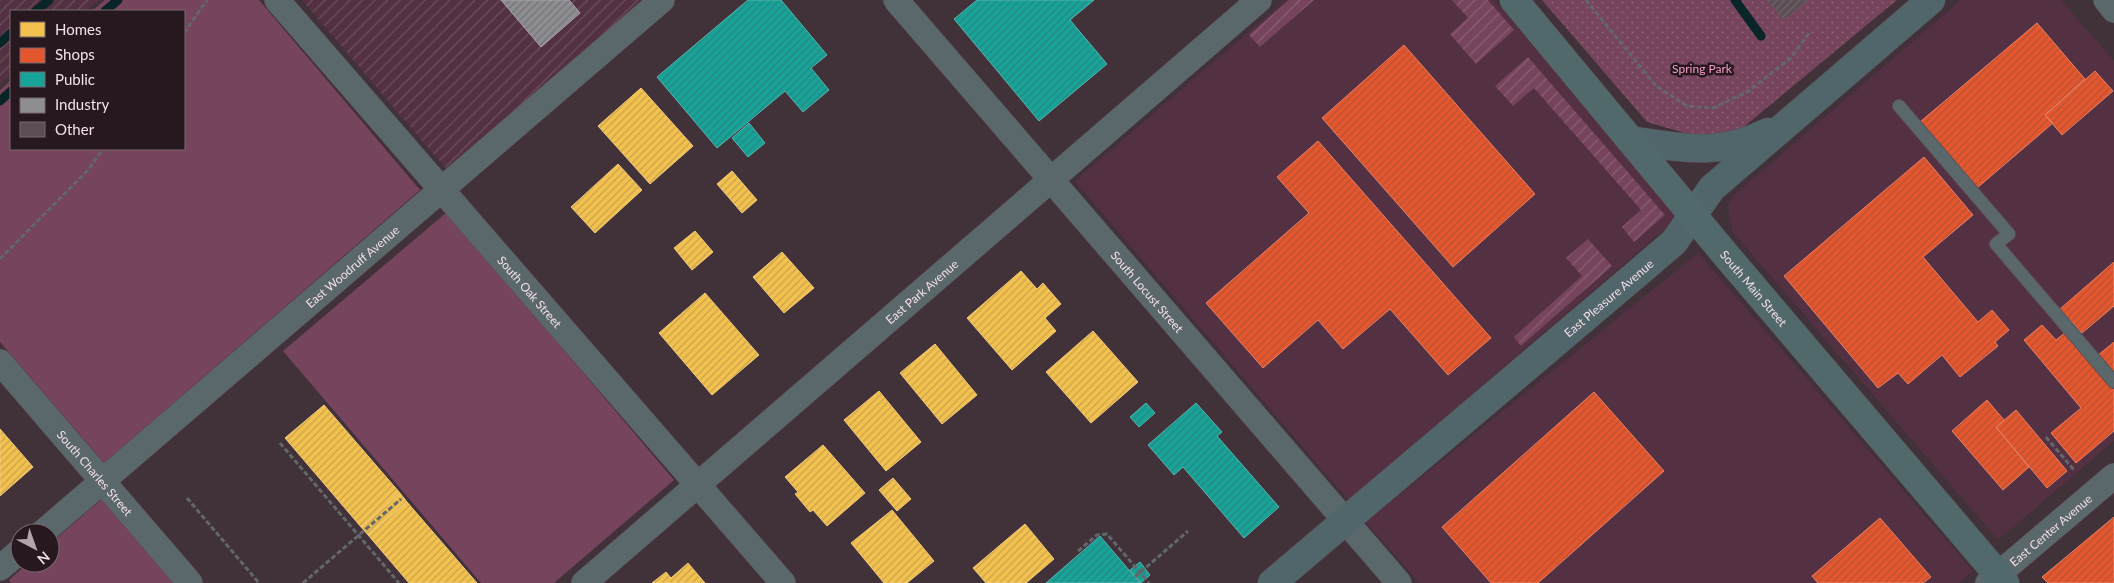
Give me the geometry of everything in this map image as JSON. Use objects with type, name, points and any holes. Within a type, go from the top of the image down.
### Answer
[{"type":"main road","name":"South Main Street","points":[[1514,0],[1997,580]]},
{"type":"street","name":"South Oak Street","points":[[278,0],[783,583]]},
{"type":"street","name":"East Woodruff Avenue","points":[[54,523],[662,0]]},
{"type":"street","name":"South Locust Street","points":[[896,0],[1399,583]]},
{"type":"street","name":"East Park Avenue","points":[[584,583],[1259,0]]},
{"type":"street","name":"East Pleasure Avenue","points":[[1272,583],[1674,242],[1712,188],[1931,0]]},
{"type":"street","points":[[2106,0],[2114,10]]},
{"type":"street","points":[[1630,140],[1703,150],[1728,146],[1758,137],[1787,123]]},
{"type":"street","name":"South Charles Street","points":[[0,362],[190,583]]},
{"type":"street","name":"East Center Avenue","points":[[1997,580],[2114,476]]},
{"type":"street","points":[[0,568],[10,560]]},
{"type":"lane","points":[[1899,106],[2008,234],[1996,244],[2114,382]]},
{"type":"path","points":[[185,32],[207,0]]},
{"type":"path","points":[[1586,0],[1656,86],[1687,106],[1712,108],[1746,92],[1791,58],[1809,32]]},
{"type":"path","points":[[0,259],[88,170],[102,150]]},
{"type":"path","points":[[2046,437],[2074,470]]},
{"type":"path","points":[[280,443],[400,583]]},
{"type":"path","points":[[187,498],[259,583]]},
{"type":"path","points":[[303,583],[401,499]]},
{"type":"path","points":[[1135,576],[1188,531]]},
{"type":"path","points":[[1078,551],[1096,535],[1107,534],[1149,583]]},
{"type":"shaded area","points":[[0,0],[99,0],[87,10],[10,10],[10,76],[0,84]]},
{"type":"shaded area","points":[[302,0],[647,0],[448,171]]},
{"type":"shaded area","points":[[1286,0],[1494,0],[1679,217],[1348,500],[1075,181]]},
{"type":"shaded area","points":[[1961,0],[2061,0],[2114,61],[2114,441],[1998,540],[1732,231],[1728,206],[1734,195]]},
{"type":"shaded area","points":[[1698,253],[1973,571],[1959,583],[1419,583],[1366,522]]},
{"type":"green space","points":[[105,0],[259,0],[420,190],[104,463],[0,342],[0,90],[10,81],[10,150],[185,150],[185,10],[93,10]]},
{"type":"green space","points":[[1289,0],[1314,0],[1260,47],[1249,35]]},
{"type":"green space","points":[[1452,0],[1488,0],[1514,30],[1476,64],[1450,34],[1468,18]]},
{"type":"green space","name":"Spring Park","points":[[1542,0],[1897,0],[1740,130],[1699,137],[1647,122]]},
{"type":"green space","points":[[1528,57],[1665,215],[1634,242],[1622,227],[1641,210],[1534,88],[1513,106],[1495,86]]},
{"type":"green space","points":[[447,212],[674,480],[554,583],[481,583],[283,351]]},
{"type":"green space","points":[[1588,239],[1612,266],[1521,346],[1514,337],[1582,276],[1566,258]]},
{"type":"green space","points":[[103,498],[177,583],[11,583],[9,580],[17,573],[60,573],[60,535]]},
{"type":"building: Homes","points":[[641,88],[693,146],[650,184],[598,126]]},
{"type":"building: Homes","points":[[618,164],[642,190],[595,233],[571,207]]},
{"type":"building: Homes","points":[[732,171],[757,200],[742,213],[717,184]]},
{"type":"building: Homes","points":[[695,231],[713,252],[692,270],[674,248]]},
{"type":"building: Homes","points":[[782,252],[814,288],[784,313],[753,277]]},
{"type":"building: Homes","points":[[1021,271],[1037,289],[1043,283],[1061,304],[1045,318],[1056,331],[1012,370],[967,318]]},
{"type":"building: Homes","points":[[705,293],[759,355],[712,395],[659,333]]},
{"type":"building: Homes","points":[[1093,331],[1138,382],[1091,423],[1046,372]]},
{"type":"building: Homes","points":[[935,344],[977,395],[942,424],[900,373]]},
{"type":"building: Homes","points":[[879,391],[921,442],[886,471],[844,420]]},
{"type":"building: Homes","points":[[324,405],[400,493],[361,527],[285,438]]},
{"type":"building: Homes","points":[[0,429],[33,467],[0,496]]},
{"type":"building: Homes","points":[[823,445],[865,493],[827,526],[813,510],[810,512],[795,494],[798,492],[785,477]]},
{"type":"building: Homes","points":[[893,478],[911,499],[897,511],[879,490]]},
{"type":"building: Homes","points":[[400,493],[407,502],[368,535],[361,527]]},
{"type":"building: Homes","points":[[407,502],[477,583],[409,583],[368,535]]},
{"type":"building: Homes","points":[[892,510],[934,561],[907,583],[884,583],[851,543]]},
{"type":"building: Homes","points":[[1025,524],[1054,559],[1026,583],[986,583],[973,568]]},
{"type":"building: Homes","points":[[688,563],[705,583],[652,583],[666,572],[671,578]]},
{"type":"building: Shops","points":[[2037,23],[2085,79],[2045,115],[2053,123],[1977,188],[1920,122]]},
{"type":"building: Shops","points":[[1404,45],[1535,194],[1453,267],[1322,118]]},
{"type":"building: Shops","points":[[2095,71],[2113,91],[2062,135],[2045,115]]},
{"type":"building: Shops","points":[[1318,141],[1491,338],[1448,375],[1390,309],[1343,349],[1318,320],[1263,368],[1206,303],[1309,213],[1277,177]]},
{"type":"building: Shops","points":[[1924,157],[1973,215],[1923,257],[1978,322],[1992,310],[2009,330],[1995,342],[1998,346],[1960,377],[1942,355],[1908,384],[1898,373],[1878,388],[1784,276]]},
{"type":"building: Shops","points":[[2114,262],[2114,306],[2082,333],[2060,309]]},
{"type":"building: Shops","points":[[2042,325],[2056,340],[2066,332],[2114,388],[2114,431],[2076,463],[2051,433],[2081,408],[2024,340]]},
{"type":"building: Shops","points":[[2114,342],[2114,376],[2097,356]]},
{"type":"building: Shops","points":[[1594,392],[1664,471],[1538,583],[1491,583],[1442,527]]},
{"type":"building: Shops","points":[[1987,400],[2004,420],[1996,427],[2029,467],[2003,490],[1952,431]]},
{"type":"building: Shops","points":[[2016,410],[2067,471],[2047,488],[1996,427]]},
{"type":"building: Shops","points":[[2114,517],[2114,583],[2048,583],[2042,577]]},
{"type":"building: Shops","points":[[1880,518],[1931,577],[1923,583],[1818,583],[1812,576]]},
{"type":"building: Public","points":[[748,0],[781,0],[827,55],[811,68],[829,90],[803,112],[785,91],[717,148],[657,77]]},
{"type":"building: Public","points":[[977,0],[1094,0],[1070,20],[1107,64],[1039,121],[954,19]]},
{"type":"building: Public","points":[[749,123],[765,143],[748,157],[732,138]]},
{"type":"building: Public","points":[[1146,403],[1155,413],[1139,427],[1130,417]]},
{"type":"building: Public","points":[[1196,403],[1222,432],[1217,436],[1279,507],[1244,538],[1183,467],[1174,475],[1148,445]]},
{"type":"building: Public","points":[[1100,536],[1140,583],[1046,583]]},
{"type":"building: Public","points":[[1140,562],[1150,575],[1141,583],[1130,570]]},
{"type":"building: Industry","points":[[501,0],[569,0],[580,13],[541,47]]},
{"type":"building: Other","points":[[1767,0],[1808,0],[1784,20]]},
{"type":"waterway","points":[[37,10],[49,0]]},
{"type":"waterway","points":[[106,10],[118,0]]},
{"type":"waterway","points":[[1735,0],[1761,36]]},
{"type":"waterway","points":[[0,43],[10,34]]},
{"type":"waterway","points":[[0,101],[10,92]]}]
